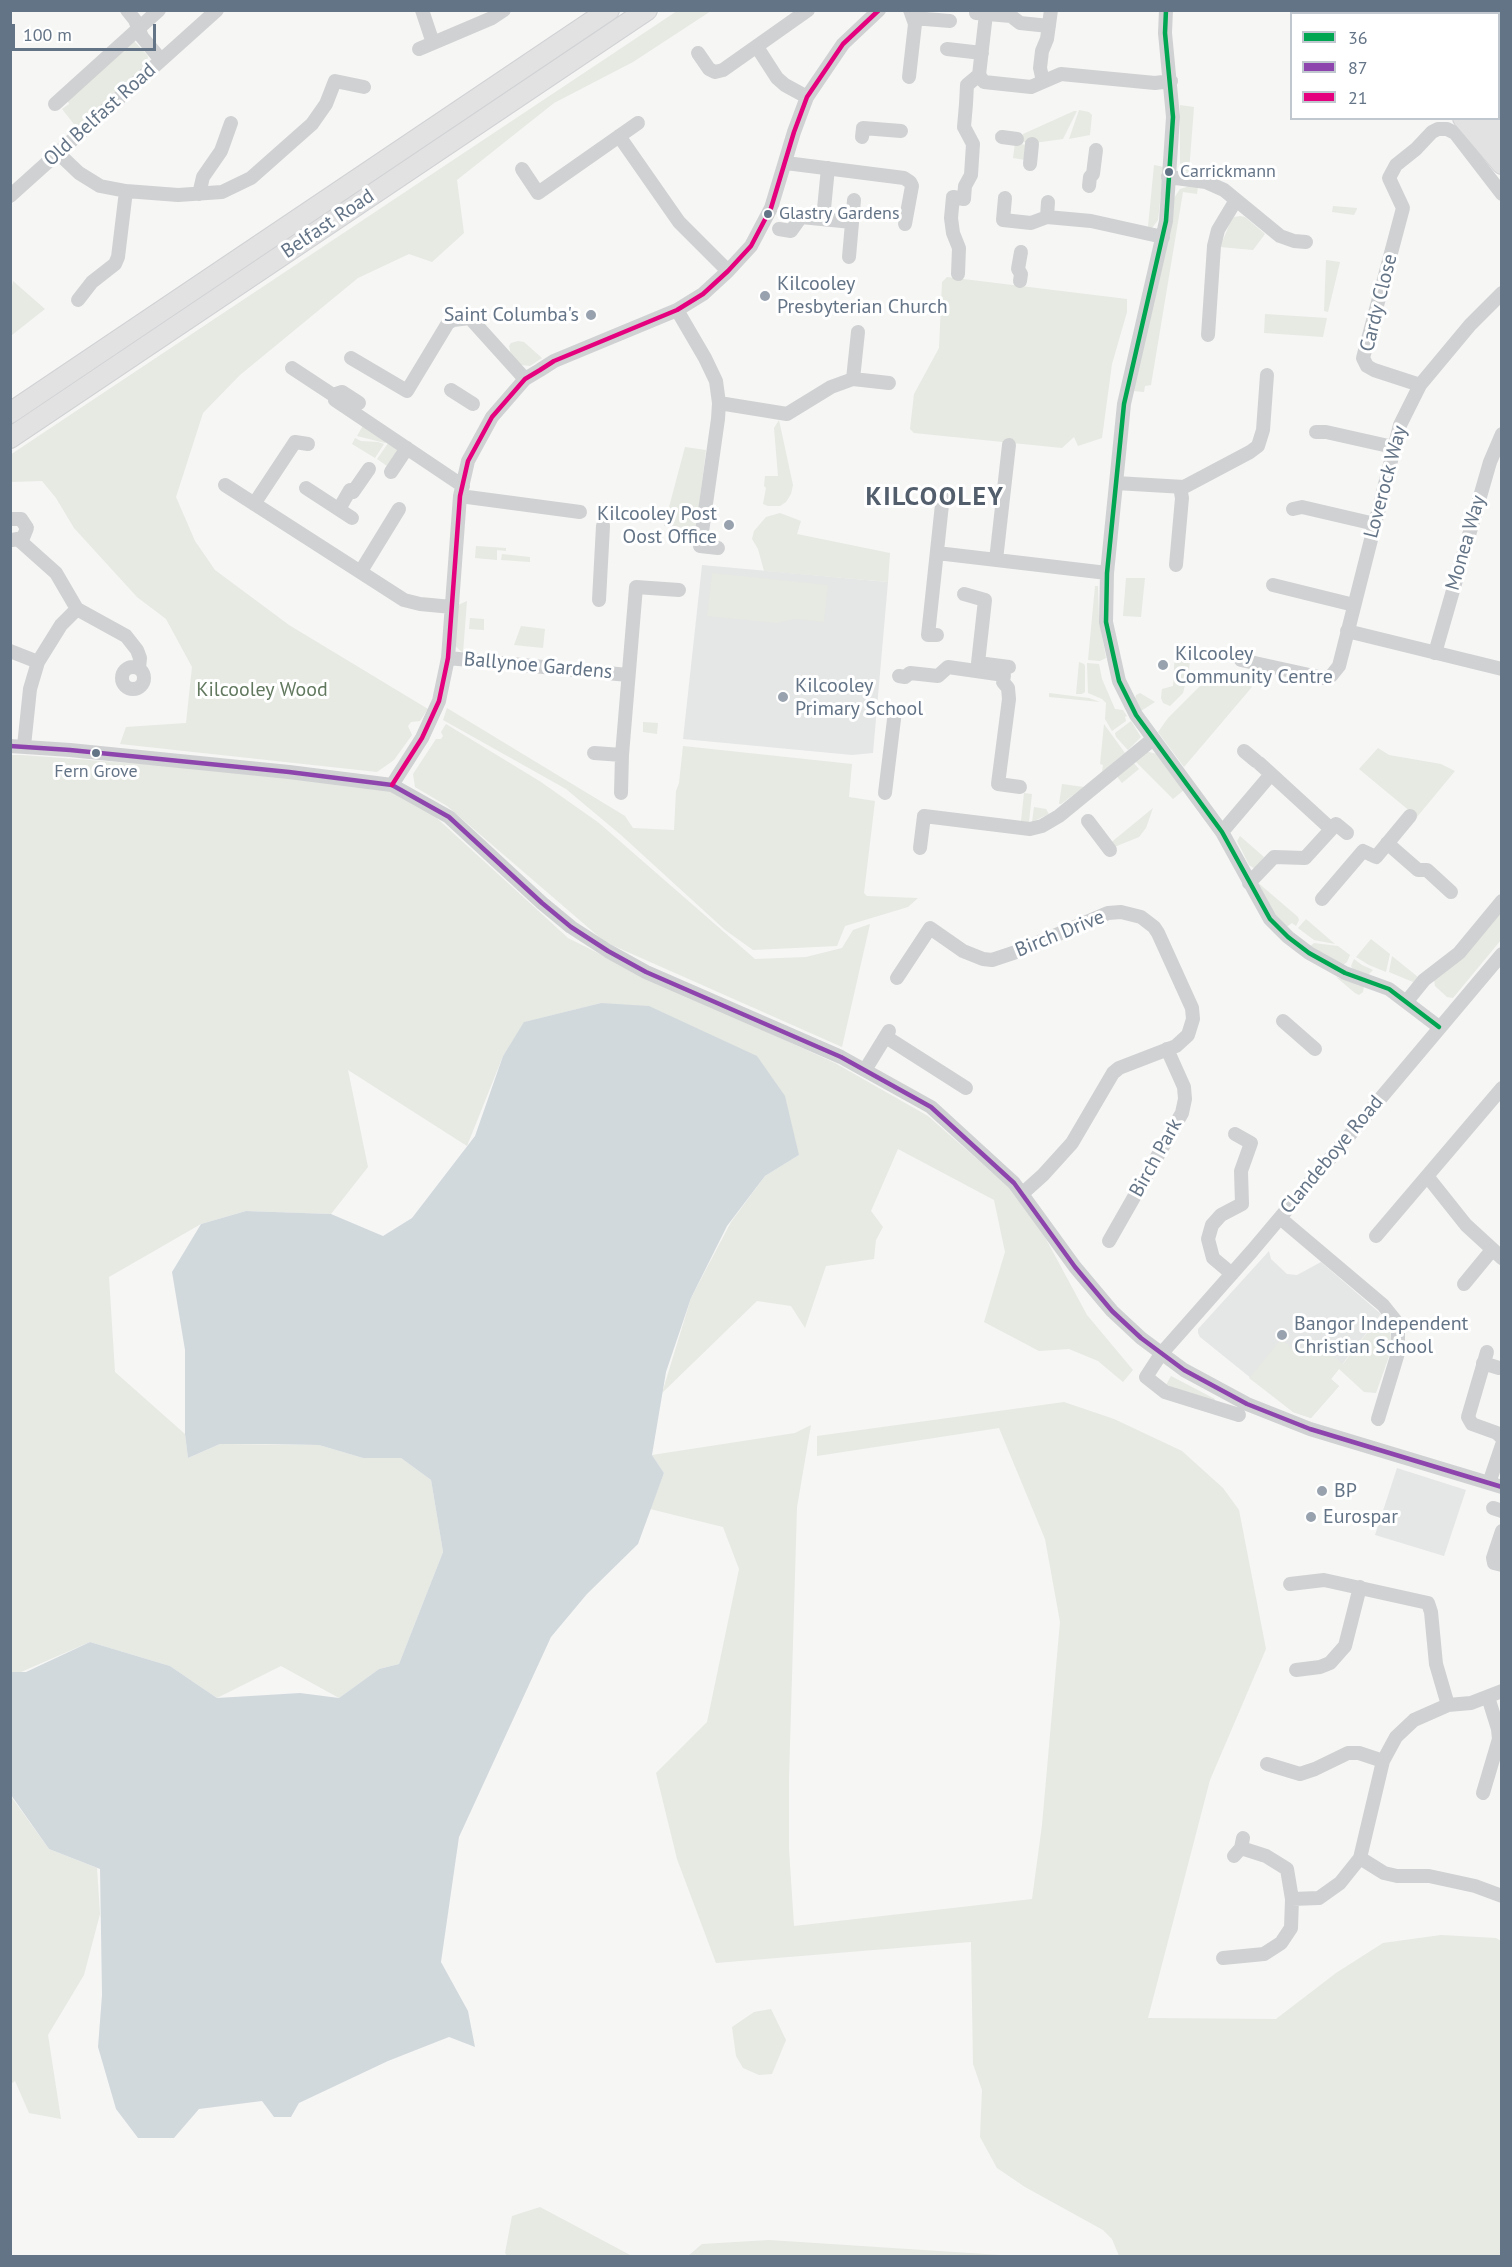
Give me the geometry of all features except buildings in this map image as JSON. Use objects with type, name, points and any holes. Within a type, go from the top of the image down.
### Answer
[{"type":"highway","name":"Belfast Road","points":[[10,413],[609,10]]},
{"type":"highway","name":"Belfast Road","points":[[10,438],[646,10]]},
{"type":"highway","points":[[1464,120],[1502,164]]},
{"type":"highway","points":[[1488,120],[1502,137]]},
{"type":"street","points":[[127,10],[135,20],[142,37],[162,60]]},
{"type":"street","points":[[55,104],[159,10]]},
{"type":"street","name":"Old Belfast Road","points":[[10,196],[217,10]]},
{"type":"street","points":[[422,10],[433,43]]},
{"type":"street","points":[[419,49],[492,18],[504,10]]},
{"type":"street","points":[[698,53],[709,69],[715,72],[723,70],[808,10]]},
{"type":"street","points":[[392,785],[422,738],[436,709],[444,683],[461,491],[468,461],[492,417],[525,380],[554,362],[677,310],[703,294],[728,271],[751,246],[771,208],[807,97],[843,44],[879,10]]},
{"type":"street","points":[[1043,81],[1040,68],[1051,10]]},
{"type":"street","points":[[1166,10],[1165,33],[1173,117],[1166,221],[1126,393],[1107,573],[1106,622],[1119,681],[1136,715],[1222,832],[1270,919],[1302,948],[1329,966],[1389,989],[1439,1027]]},
{"type":"street","points":[[958,274],[959,248],[951,218],[953,196],[964,199],[965,186],[970,175],[973,144],[964,127],[968,86],[979,75],[982,53],[981,13],[1011,13],[1020,23],[1049,26]]},
{"type":"street","points":[[911,14],[950,21]]},
{"type":"street","points":[[905,71],[915,24],[911,14]]},
{"type":"street","points":[[757,47],[780,81],[807,97]]},
{"type":"street","points":[[947,49],[982,53]]},
{"type":"street","points":[[979,75],[984,82],[1032,87],[1061,74],[1150,82],[1171,81]]},
{"type":"street","points":[[58,153],[79,173],[100,186],[126,191],[178,195],[222,192],[251,178],[317,118],[326,104],[335,81],[364,87]]},
{"type":"street","points":[[199,194],[203,177],[221,151],[231,123]]},
{"type":"street","points":[[522,169],[538,194],[638,123]]},
{"type":"street","points":[[862,137],[863,128],[901,131]]},
{"type":"street","name":"Cardy Close","points":[[1420,385],[1374,370],[1367,366],[1364,358],[1403,208],[1389,178],[1396,165],[1432,132],[1447,129],[1455,133],[1502,194]]},
{"type":"street","points":[[619,136],[679,222],[728,271]]},
{"type":"street","points":[[1002,137],[1017,139]]},
{"type":"street","points":[[1030,164],[1032,144]]},
{"type":"street","points":[[1089,186],[1096,150]]},
{"type":"street","points":[[786,163],[904,178],[912,186],[905,224]]},
{"type":"street","points":[[823,219],[828,168]]},
{"type":"street","points":[[1168,177],[1206,182],[1224,190],[1280,236],[1293,241],[1306,242]]},
{"type":"street","points":[[78,300],[92,282],[116,264],[126,191]]},
{"type":"street","points":[[1005,198],[1003,220],[1031,223],[1047,217],[1091,221],[1163,237]]},
{"type":"street","points":[[849,257],[854,200]]},
{"type":"street","points":[[1209,335],[1214,246],[1218,230],[1236,200]]},
{"type":"street","points":[[1047,217],[1048,202]]},
{"type":"street","points":[[779,229],[791,231],[801,217],[852,222]]},
{"type":"street","points":[[1020,281],[1021,274],[1018,269],[1021,252]]},
{"type":"street","name":"Loverock Way","points":[[1241,660],[1323,678],[1331,676],[1339,666],[1400,425],[1420,385],[1470,325],[1502,293]]},
{"type":"street","points":[[677,310],[716,381],[719,403],[700,546],[718,548]]},
{"type":"street","points":[[351,358],[406,391],[448,323],[453,320],[470,318],[525,380]]},
{"type":"street","points":[[853,379],[858,332]]},
{"type":"street","points":[[292,368],[333,395],[342,392],[359,403]]},
{"type":"street","points":[[1116,483],[1180,487],[1250,452],[1258,446],[1263,430],[1267,375]]},
{"type":"street","points":[[719,403],[787,414],[831,387],[853,379],[889,382]]},
{"type":"street","points":[[451,390],[473,404]]},
{"type":"street","points":[[336,394],[335,400],[407,448],[461,491],[519,505],[580,512]]},
{"type":"street","points":[[1316,432],[1326,432],[1394,447]]},
{"type":"street","name":"Monea Way","points":[[1435,653],[1490,462],[1502,434]]},
{"type":"street","points":[[254,504],[295,442],[308,444]]},
{"type":"street","points":[[996,560],[1009,445]]},
{"type":"street","points":[[391,471],[407,448]]},
{"type":"street","points":[[339,509],[350,490],[353,492],[369,469]]},
{"type":"street","points":[[225,485],[404,600],[452,608]]},
{"type":"street","points":[[1176,565],[1182,498],[1180,487]]},
{"type":"street","points":[[306,488],[352,518]]},
{"type":"street","points":[[937,635],[928,635],[943,495]]},
{"type":"street","points":[[1293,509],[1302,507],[1374,524]]},
{"type":"street","points":[[361,571],[399,509]]},
{"type":"street","points":[[10,519],[18,518],[26,525],[26,532],[15,539],[56,573],[77,609],[126,636],[138,650],[139,668]]},
{"type":"street","points":[[599,600],[603,526]]},
{"type":"street","points":[[937,553],[1107,573]]},
{"type":"street","points":[[1273,585],[1354,605]]},
{"type":"street","name":"Ballynoe Gardens","points":[[621,793],[636,586],[679,590]]},
{"type":"street","points":[[964,594],[989,600],[978,663],[1009,667]]},
{"type":"street","points":[[77,609],[61,626],[38,662],[17,746],[278,770],[392,785],[449,817],[542,903],[571,927],[608,951],[646,972],[819,1047],[931,1107],[994,1163],[1023,1193],[1075,1267],[1113,1311],[1161,1354],[1184,1370],[1237,1399],[1310,1429],[1495,1485],[1502,1445]]},
{"type":"street","points":[[1347,632],[1502,669]]},
{"type":"street","points":[[10,651],[38,662]]},
{"type":"street","name":"Ballynoe Gardens","points":[[448,658],[628,675]]},
{"type":"street","points":[[899,676],[905,677],[910,673],[938,676],[948,667],[1004,675],[1003,682],[1008,688],[1009,699],[998,784],[1020,787]]},
{"type":"street","points":[[885,793],[895,711]]},
{"type":"street","points":[[920,848],[924,816],[1030,829],[1042,826],[1059,816],[1153,739]]},
{"type":"street","points":[[1244,750],[1331,829]]},
{"type":"street","points":[[594,753],[622,756]]},
{"type":"street","points":[[1222,832],[1267,779],[1273,776]]},
{"type":"street","points":[[1322,899],[1363,851],[1376,857],[1410,816]]},
{"type":"street","points":[[1089,821],[1110,850]]},
{"type":"street","points":[[1249,883],[1274,856],[1305,858],[1336,824],[1347,833]]},
{"type":"street","points":[[1387,843],[1418,870],[1427,870],[1450,888]]},
{"type":"street","points":[[1407,1001],[1424,980],[1459,953],[1502,901]]},
{"type":"street","name":"Birch Drive","points":[[897,978],[930,928],[963,951],[992,960],[1108,913],[1121,912],[1141,917],[1158,933],[1192,1008],[1193,1019],[1188,1035],[1176,1046],[1119,1068],[1113,1073],[1072,1143],[1023,1193]]},
{"type":"street","name":"Clandeboye Road","points":[[1239,1415],[1165,1392],[1146,1377],[1161,1354],[1280,1218],[1502,954]]},
{"type":"street","points":[[1283,1021],[1315,1049]]},
{"type":"street","points":[[865,1070],[888,1034],[965,1088]]},
{"type":"street","name":"Birch Park","points":[[1116,1236],[1182,1113],[1185,1099],[1184,1087],[1167,1049]]},
{"type":"street","points":[[1376,1236],[1502,1088]]},
{"type":"street","points":[[1232,1274],[1207,1259],[1208,1239],[1212,1225],[1221,1215],[1242,1204],[1241,1172],[1251,1143],[1235,1134]]},
{"type":"street","points":[[1427,1176],[1466,1225],[1497,1254],[1464,1284]]},
{"type":"street","points":[[1280,1218],[1383,1305],[1395,1320],[1398,1332],[1398,1353],[1375,1403],[1378,1419]]},
{"type":"street","points":[[1498,1368],[1485,1358],[1468,1417],[1472,1424],[1497,1433],[1502,1438]]},
{"type":"street","points":[[1494,1566],[1493,1558],[1502,1530]]},
{"type":"street","points":[[1303,1598],[1296,1583],[1324,1580],[1428,1603],[1431,1612],[1436,1664],[1448,1704]]},
{"type":"street","points":[[1296,1670],[1314,1675],[1330,1663],[1345,1646],[1360,1587]]},
{"type":"street","points":[[1292,1899],[1319,1898],[1340,1883],[1360,1858],[1383,1761],[1396,1737],[1414,1720],[1448,1704],[1471,1703],[1495,1694],[1499,1739],[1483,1795]]},
{"type":"street","points":[[1275,1762],[1300,1774],[1348,1753],[1359,1753],[1383,1761]]},
{"type":"street","points":[[1223,1958],[1264,1954],[1281,1943],[1291,1929],[1292,1899],[1287,1869],[1266,1856],[1239,1847]]},
{"type":"street","points":[[1360,1858],[1384,1873],[1397,1876],[1429,1876],[1475,1886],[1502,1896]]},
{"type":"shaded area","name":"Kilcooley Primary School","points":[[702,565],[888,582],[873,753],[852,755],[683,739]]},
{"type":"shaded area","points":[[601,1003],[649,1006],[757,1056],[785,1096],[799,1155],[765,1176],[727,1226],[691,1298],[666,1372],[652,1455],[664,1473],[638,1544],[587,1594],[551,1637],[459,1837],[441,1962],[468,2011],[475,2047],[449,2037],[388,2061],[299,2103],[291,2117],[274,2117],[262,2101],[199,2109],[174,2138],[138,2138],[116,2109],[98,2047],[102,1995],[100,1869],[49,1849],[11,1795],[11,1672],[26,1672],[90,1642],[170,1666],[217,1698],[300,1693],[339,1698],[379,1669],[399,1664],[443,1552],[431,1480],[401,1458],[363,1458],[319,1445],[220,1444],[188,1458],[185,1434],[185,1350],[172,1272],[201,1224],[246,1211],[331,1214],[383,1236],[412,1218],[475,1136],[503,1056],[524,1022]]},
{"type":"shaded area","name":"Bangor Independent Christian School","points":[[1269,1251],[1271,1259],[1287,1274],[1297,1275],[1321,1262],[1381,1314],[1331,1379],[1339,1386],[1311,1418],[1293,1412],[1198,1333],[1198,1329]]},
{"type":"shaded area","points":[[1397,1468],[1466,1490],[1444,1556],[1375,1535]]},
{"type":"green space","name":"Kilcooley Wood","points":[[677,11],[711,11],[633,62],[554,103],[457,180],[464,233],[432,262],[409,254],[358,278],[240,375],[203,413],[176,497],[195,541],[215,570],[289,625],[428,709],[420,721],[411,722],[408,726],[412,735],[394,760],[377,772],[120,744],[126,727],[186,723],[192,667],[166,619],[137,597],[74,528],[56,498],[42,481],[11,482],[10,455]]},
{"type":"green space","points":[[134,41],[148,56],[147,63],[77,128],[62,109],[69,104],[67,99]]},
{"type":"green space","points":[[1180,105],[1194,107],[1189,172],[1185,171],[1180,163]]},
{"type":"green space","points":[[1079,110],[1092,115],[1090,135],[1069,139]]},
{"type":"green space","points":[[1077,111],[1063,139],[1034,143],[1022,142],[1023,134]]},
{"type":"green space","points":[[1015,143],[1027,145],[1025,160],[1013,158]]},
{"type":"green space","points":[[1154,165],[1164,167],[1158,220],[1152,228],[1148,227]]},
{"type":"green space","points":[[1190,186],[1198,187],[1197,194],[1183,192],[1151,385],[1145,386],[1144,392],[1133,391],[1174,198],[1180,189]]},
{"type":"green space","points":[[1333,206],[1357,209],[1354,215],[1332,212]]},
{"type":"green space","points":[[1234,217],[1245,217],[1265,234],[1253,250],[1220,247],[1230,223]]},
{"type":"green space","points":[[1326,260],[1340,262],[1328,312],[1324,311]]},
{"type":"green space","points":[[947,277],[1127,299],[1127,312],[1112,364],[1102,438],[1078,446],[1074,437],[1062,448],[914,433],[910,429],[914,394],[939,348],[942,282]]},
{"type":"green space","points":[[13,281],[45,309],[12,335],[10,298]]},
{"type":"green space","points":[[1265,314],[1327,318],[1323,337],[1264,333]]},
{"type":"green space","points":[[518,341],[524,342],[542,358],[530,366],[521,365],[511,355],[509,346]]},
{"type":"green space","points":[[779,420],[793,485],[786,502],[780,506],[768,506],[763,504],[766,488],[764,486],[765,476],[778,476],[774,428]]},
{"type":"green space","points":[[365,422],[389,438],[385,443],[357,436]]},
{"type":"green space","points":[[355,438],[384,444],[375,458],[352,444]]},
{"type":"green space","points":[[391,439],[401,445],[387,466],[377,459]]},
{"type":"green space","points":[[685,447],[706,450],[696,529],[664,526]]},
{"type":"green space","points":[[780,513],[801,521],[797,534],[890,553],[888,582],[764,571],[758,549],[752,539],[754,531],[766,517]]},
{"type":"green space","points":[[476,546],[506,548],[506,551],[497,550],[497,560],[475,558]]},
{"type":"green space","points":[[502,554],[530,557],[530,562],[501,560]]},
{"type":"green space","points":[[712,573],[828,585],[824,622],[795,619],[777,623],[707,616]]},
{"type":"green space","points":[[1126,578],[1145,578],[1141,617],[1123,616]]},
{"type":"green space","points":[[1095,586],[1098,586],[1099,619],[1106,658],[1100,661],[1088,660]]},
{"type":"green space","points":[[467,601],[463,653],[455,646],[458,605]]},
{"type":"green space","points":[[470,618],[484,619],[484,630],[469,629]]},
{"type":"green space","points":[[521,626],[545,629],[543,648],[514,645]]},
{"type":"green space","points":[[1175,650],[1191,651],[1183,693],[1170,706],[1163,703],[1161,698],[1162,689],[1173,686]]},
{"type":"green space","points":[[1079,662],[1085,666],[1085,692],[1076,694]]},
{"type":"green space","points":[[1087,663],[1099,664],[1102,679],[1115,709],[1123,710],[1127,716],[1126,721],[1112,731],[1105,719],[1106,703],[1088,693]]},
{"type":"green space","points":[[1213,677],[1249,681],[1252,687],[1184,767],[1158,732],[1168,718],[1202,684]]},
{"type":"green space","points":[[1049,693],[1089,698],[1100,702],[1049,697]]},
{"type":"green space","points":[[1140,693],[1155,702],[1141,711],[1135,699]]},
{"type":"green space","points":[[447,708],[625,816],[633,828],[674,830],[676,791],[683,746],[852,764],[849,797],[875,801],[864,893],[867,896],[918,898],[908,907],[845,926],[837,946],[753,950],[725,930],[621,835],[566,789],[443,720]]},
{"type":"green space","points":[[1131,721],[1141,737],[1128,750],[1115,733]]},
{"type":"green space","points":[[643,722],[658,723],[657,734],[643,732]]},
{"type":"green space","points":[[446,724],[541,782],[599,823],[755,959],[806,957],[842,948],[853,930],[870,924],[842,1047],[605,942],[447,806],[415,787],[413,774],[436,739],[441,739],[443,736],[441,732]]},
{"type":"green space","points":[[1104,724],[1125,753],[1102,772],[1103,765],[1100,764]]},
{"type":"green space","points":[[1378,748],[1389,755],[1441,764],[1455,771],[1417,817],[1359,769]]},
{"type":"green space","points":[[1145,751],[1157,754],[1184,790],[1173,799],[1134,760]]},
{"type":"green space","points":[[11,755],[290,775],[387,788],[428,810],[568,938],[640,974],[835,1063],[928,1116],[1026,1202],[1087,1315],[1133,1370],[1123,1382],[1098,1361],[1069,1349],[1039,1351],[984,1322],[1005,1252],[994,1200],[898,1149],[871,1211],[883,1227],[876,1240],[874,1259],[826,1266],[805,1328],[791,1306],[757,1301],[662,1393],[691,1298],[731,1222],[765,1176],[799,1155],[601,1003],[525,1022],[503,1056],[467,1146],[348,1070],[368,1167],[331,1214],[246,1211],[201,1224],[109,1277],[115,1372],[185,1434],[188,1458],[220,1444],[319,1445],[363,1458],[401,1458],[431,1480],[443,1552],[399,1664],[379,1669],[339,1698],[281,1666],[217,1698],[170,1666],[90,1642],[21,1672],[11,1672]]},
{"type":"green space","points":[[1132,761],[1139,769],[1122,783],[1116,775]]},
{"type":"green space","points":[[1062,784],[1084,787],[1059,804]]},
{"type":"green space","points":[[1024,793],[1032,794],[1029,822],[1021,821]]},
{"type":"green space","points":[[1034,807],[1046,809],[1049,814],[1032,822]]},
{"type":"green space","points":[[1153,808],[1146,828],[1139,837],[1112,848],[1108,845]]},
{"type":"green space","points":[[1240,836],[1264,857],[1255,869],[1249,865],[1237,841]]},
{"type":"green space","points":[[1256,881],[1298,917],[1296,926],[1292,923],[1285,928],[1271,910]]},
{"type":"green space","points":[[1501,908],[1501,940],[1453,998],[1447,997],[1435,986],[1434,980]]},
{"type":"green space","points":[[1306,919],[1335,944],[1314,940],[1298,928]]},
{"type":"green space","points":[[1371,939],[1390,954],[1386,972],[1356,957]]},
{"type":"green space","points":[[1314,943],[1338,946],[1350,955],[1347,962],[1343,965],[1308,948]]},
{"type":"green space","points":[[1392,956],[1418,977],[1413,982],[1389,972]]},
{"type":"green space","points":[[1354,959],[1373,970],[1368,975],[1353,970],[1351,966]]},
{"type":"green space","points":[[1336,977],[1364,986],[1363,992],[1359,995],[1355,993]]},
{"type":"green space","points":[[1382,1319],[1390,1329],[1392,1348],[1376,1393],[1364,1392],[1339,1369],[1331,1379],[1339,1386],[1311,1418],[1293,1412],[1249,1378],[1281,1339],[1298,1353],[1311,1337],[1343,1364],[1370,1329],[1376,1327]]},
{"type":"green space","points":[[1171,1376],[1215,1399],[1214,1402],[1166,1385]]},
{"type":"green space","points":[[1064,1402],[1114,1419],[1182,1451],[1223,1488],[1239,1510],[1266,1649],[1210,1780],[1148,2018],[1276,2019],[1336,1973],[1383,1943],[1441,1935],[1496,1938],[1501,1941],[1501,2256],[1119,2256],[1112,2239],[1103,2230],[1025,2187],[997,2168],[980,2137],[982,2090],[973,2064],[971,1942],[716,1963],[677,1859],[656,1773],[707,1722],[739,1569],[723,1527],[650,1509],[664,1473],[652,1455],[795,1433],[811,1425],[797,1507],[789,1778],[789,1849],[794,1926],[1032,1899],[1042,1825],[1060,1622],[1045,1539],[999,1428],[817,1456],[817,1436]]},
{"type":"green space","points":[[10,1795],[49,1849],[97,1868],[100,1914],[84,1975],[48,2035],[61,2119],[29,2113],[15,2081],[11,2084]]},
{"type":"green space","points":[[771,2009],[786,2040],[772,2074],[759,2075],[743,2068],[736,2056],[732,2027],[754,2012]]},
{"type":"green space","points":[[540,2207],[632,2256],[507,2256],[505,2253],[512,2216]]},
{"type":"green space","points":[[769,2240],[1016,2256],[688,2256],[702,2244]]},
{"type":"transit line","name":"21","points":[[392,785],[422,738],[439,701],[448,658],[460,496],[468,461],[492,417],[525,379],[554,361],[677,310],[703,294],[728,271],[751,246],[771,208],[807,97],[843,44],[879,10]]},
{"type":"transit line","name":"36","points":[[1166,10],[1165,33],[1173,117],[1166,221],[1124,404],[1107,573],[1106,622],[1119,681],[1136,715],[1222,832],[1270,919],[1309,953],[1345,973],[1389,989],[1439,1027]]},
{"type":"transit line","name":"87","points":[[10,746],[289,772],[392,785],[449,817],[542,903],[571,927],[608,951],[646,972],[841,1057],[931,1107],[1014,1183],[1075,1267],[1112,1311],[1141,1338],[1184,1370],[1247,1404],[1310,1429],[1502,1487]]},
{"type":"place","name":"Carrickmann","points":[[1169,172]]},
{"type":"place","name":"Glastry Gardens","points":[[768,214]]},
{"type":"place","name":"Kilcooley Presbyterian Church","points":[[765,296]]},
{"type":"place","name":"Saint Columba's","points":[[591,315]]},
{"type":"place","name":"Kilcooley Post Oost Office","points":[[729,525]]},
{"type":"place","name":"Kilcooley Community Centre","points":[[1163,665]]},
{"type":"place","name":"Kilcooley Primary School","points":[[783,697]]},
{"type":"place","name":"Fern Grove","points":[[96,753]]},
{"type":"place","name":"Bangor Independent Christian School","points":[[1282,1335]]},
{"type":"place","name":"BP","points":[[1322,1491]]},
{"type":"place","name":"Eurospar","points":[[1311,1517]]},
{"type":"district","name":"KILCOOLEY","points":[[935,498]]}]
